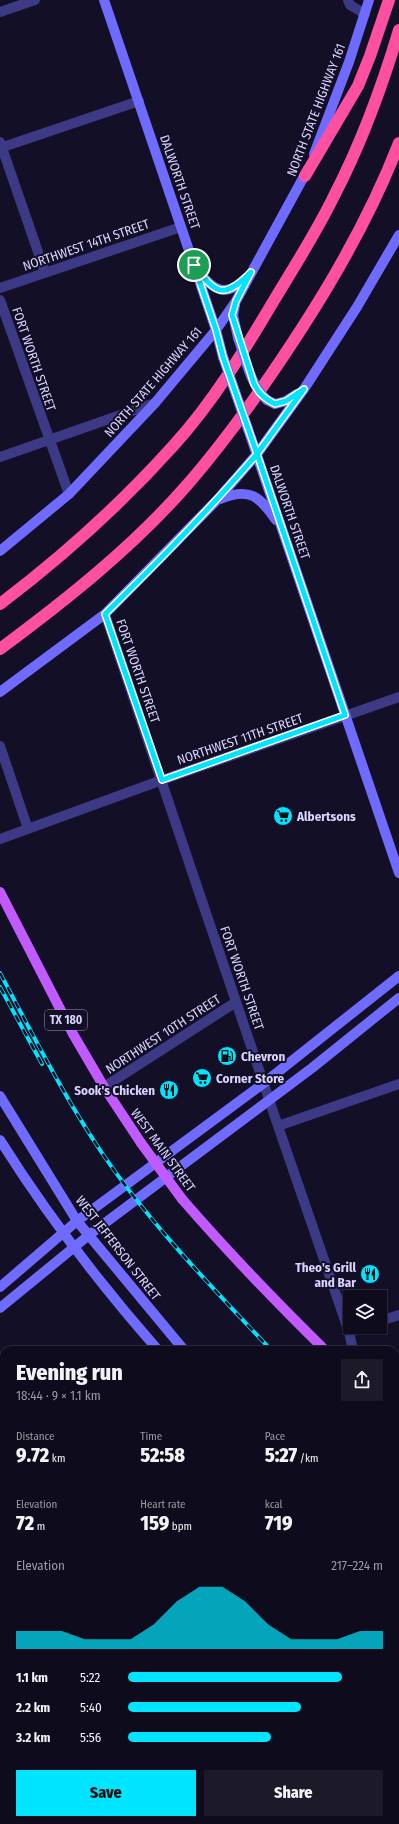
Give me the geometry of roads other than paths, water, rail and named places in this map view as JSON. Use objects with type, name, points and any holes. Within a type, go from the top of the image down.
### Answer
[{"type":"highway","points":[[305,176],[358,86],[373,50],[389,0]]},
{"type":"highway","points":[[0,604],[71,546],[118,502],[174,445],[220,387],[308,244],[334,196],[361,136],[387,71],[399,30]]},
{"type":"highway","points":[[0,649],[43,618],[89,580],[142,532],[187,486],[234,428],[266,384],[343,263],[370,210],[399,143]]},
{"type":"main road","name":"DALWORTH STREET","points":[[104,0],[216,330],[223,357],[399,873]]},
{"type":"main road","name":"NORTH STATE HIGHWAY 161","points":[[0,551],[69,494],[155,403],[216,330],[236,301],[305,176],[349,62],[369,0]]},
{"type":"main road","points":[[0,692],[105,614],[218,499],[257,454],[304,389],[357,307],[399,235]]},
{"type":"main road","points":[[194,265],[212,288],[219,290],[225,290],[240,284],[251,272]]},
{"type":"main road","points":[[236,301],[232,315],[238,338],[254,384],[259,393],[267,400],[275,404],[286,401],[304,389]]},
{"type":"main road","points":[[218,499],[233,494],[245,493],[255,496],[266,507],[282,529]]},
{"type":"main road","name":"WEST MAIN STREET","points":[[0,892],[73,1034],[104,1087],[141,1143],[182,1199],[226,1249],[266,1292],[321,1346]]},
{"type":"main road","points":[[0,1288],[76,1221],[264,1083],[399,976]]},
{"type":"main road","points":[[0,1308],[89,1235],[150,1188],[270,1100],[399,998]]},
{"type":"main road","name":"WEST JEFFERSON STREET","points":[[0,1096],[76,1221],[181,1346]]},
{"type":"main road","points":[[0,1140],[62,1233],[96,1278],[155,1346]]},
{"type":"street","points":[[0,12],[35,0]]},
{"type":"street","points":[[348,0],[350,5],[365,14]]},
{"type":"street","points":[[45,272],[1,146],[139,101]]},
{"type":"street","name":"NORTHWEST 14TH STREET","points":[[0,288],[181,227]]},
{"type":"street","name":"FORT WORTH STREET","points":[[0,300],[69,494]]},
{"type":"street","points":[[0,457],[155,403]]},
{"type":"street","name":"FORT WORTH STREET","points":[[105,614],[278,1126],[343,1312]]},
{"type":"street","name":"NORTHWEST 11TH STREET","points":[[0,839],[162,780],[399,697]]},
{"type":"street","points":[[0,746],[28,829]]},
{"type":"street","name":"NORTHWEST 10TH STREET","points":[[104,1087],[236,1002]]},
{"type":"street","points":[[278,1126],[399,1084]]},
{"type":"street","points":[[387,1319],[399,1315]]},
{"type":"street","name":"FORT WORTH STREET","points":[[350,1334],[352,1346]]},
{"type":"railway","points":[[0,973],[73,1107],[119,1177],[181,1253],[267,1346]]},
{"type":"railway","points":[[0,987],[42,1064]]},
{"type":"place","name":"Albertsons","points":[[283,816]]},
{"type":"place","name":"Chevron","points":[[227,1056]]},
{"type":"place","name":"Corner Store","points":[[202,1078]]},
{"type":"place","name":"Sook's Chicken","points":[[169,1090]]},
{"type":"place","name":"Theo's Grill and Bar","points":[[370,1274]]}]
